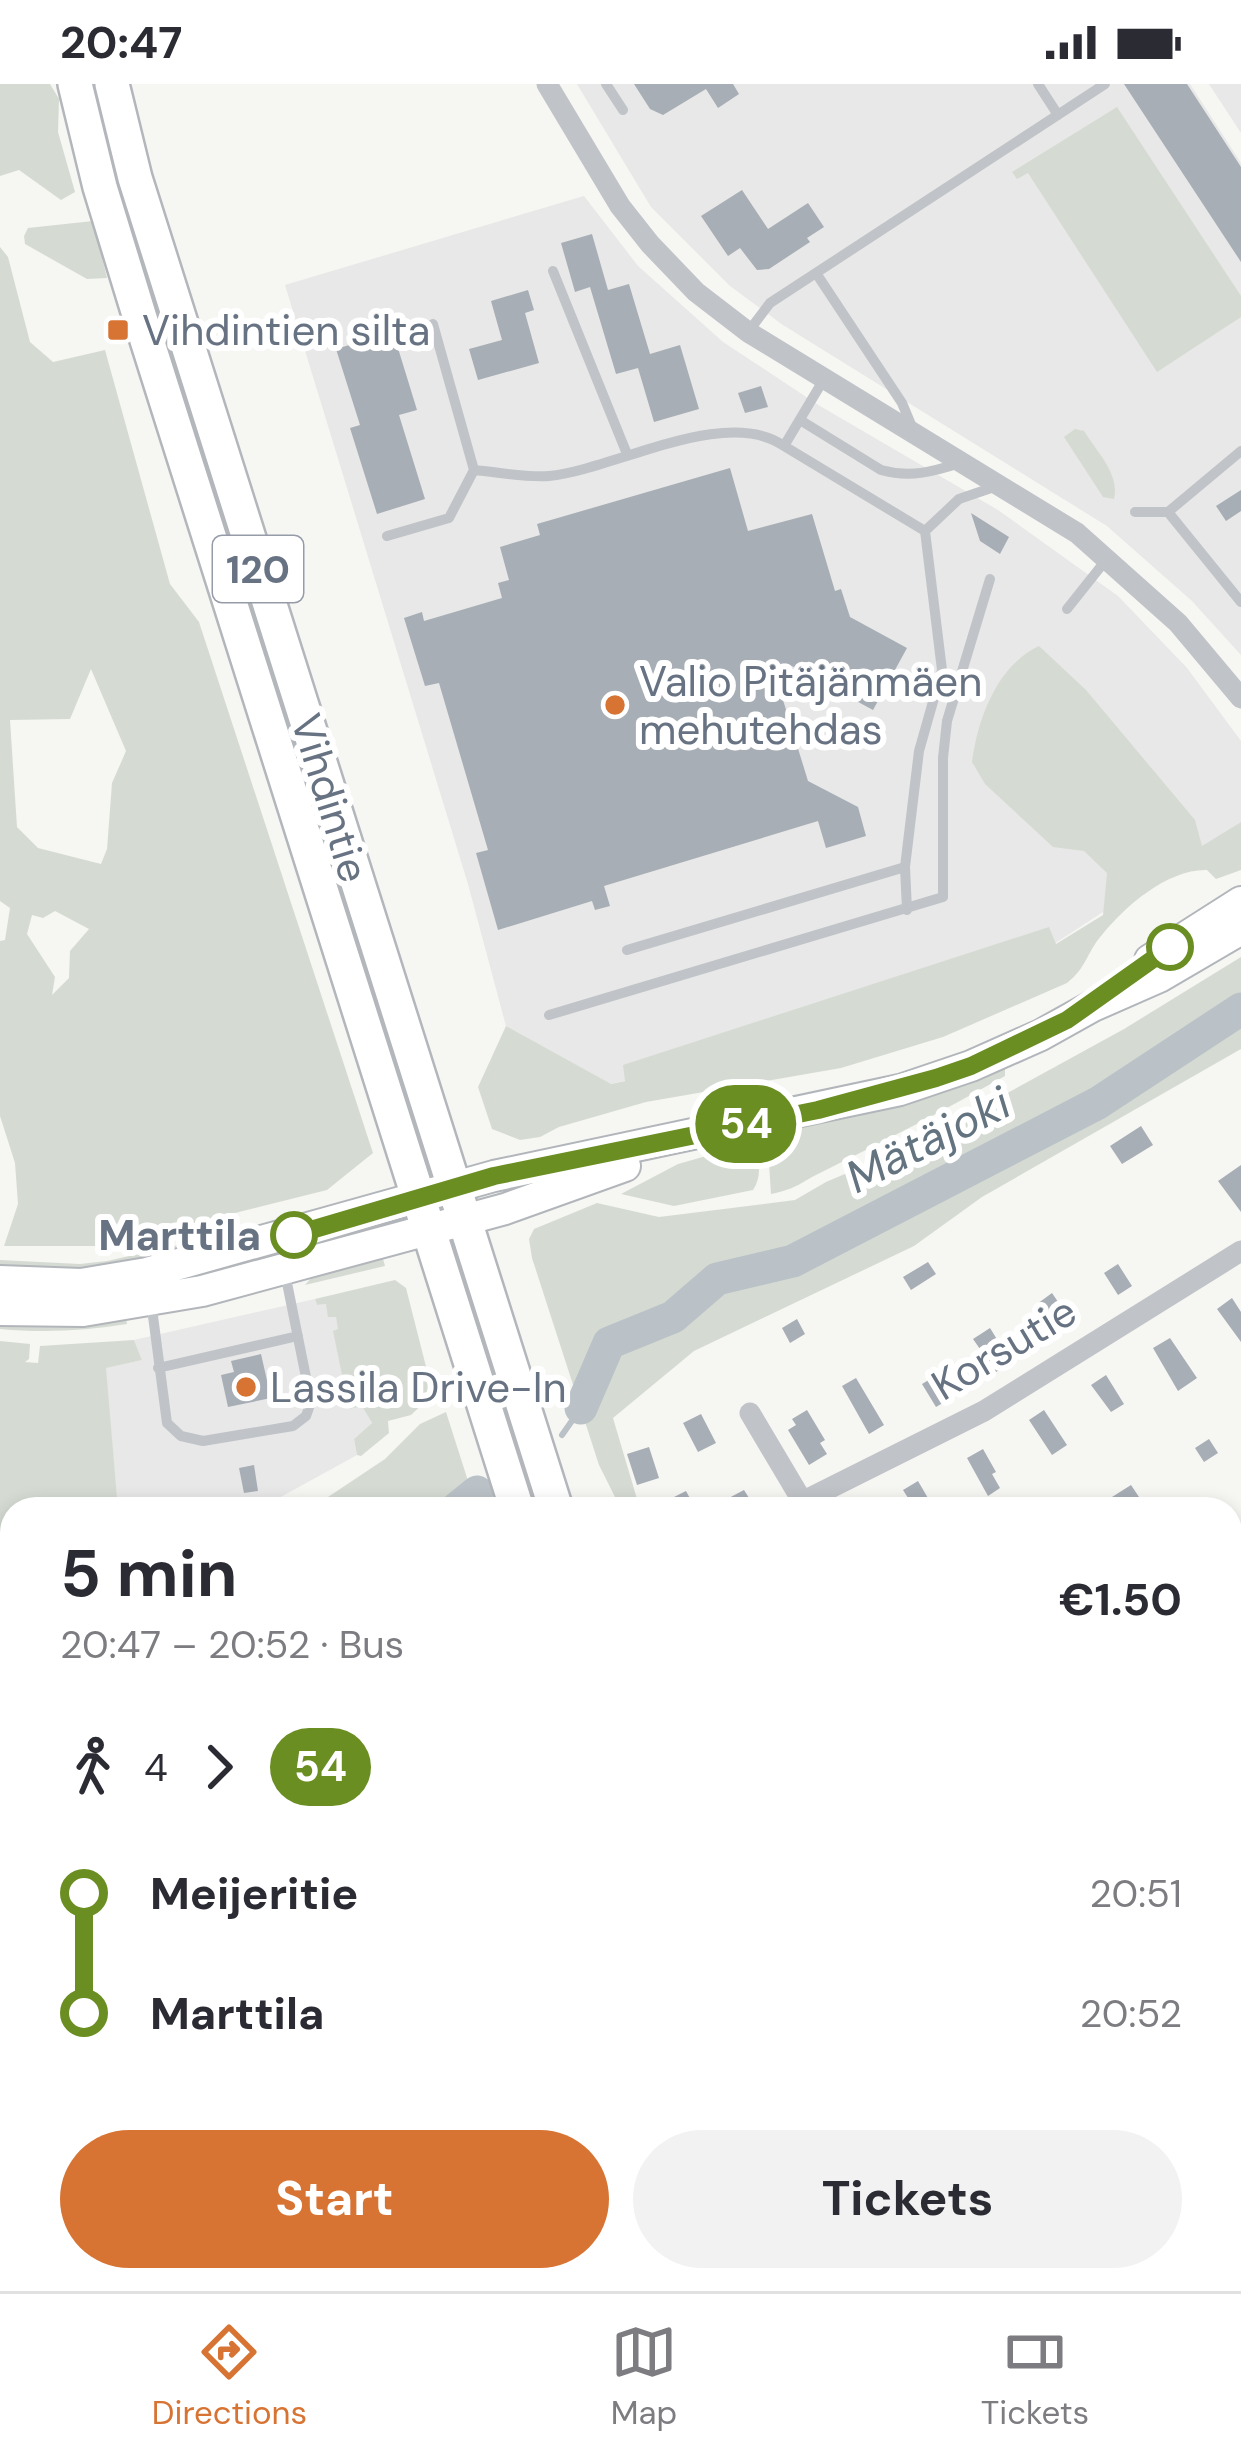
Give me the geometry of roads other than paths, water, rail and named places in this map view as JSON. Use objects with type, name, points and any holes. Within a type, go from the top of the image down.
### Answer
[{"type":"main road","name":"Vihdintie","points":[[75,84],[100,188],[140,318],[513,1497]]},
{"type":"main road","name":"Vihdintie","points":[[112,84],[135,178],[552,1497]]},
{"type":"main road","points":[[1093,1006],[1151,959],[1241,902]]},
{"type":"main road","points":[[0,1310],[83,1311],[149,1287],[459,1205],[494,1176],[900,1090],[1041,1035],[1159,977],[1241,929]]},
{"type":"main road","points":[[0,1281],[149,1287],[284,1268],[424,1214]]},
{"type":"street","points":[[547,84],[597,170],[650,244],[696,292],[748,332],[1077,533],[1178,623],[1241,698]]},
{"type":"street","name":"Korsutie","points":[[820,1497],[985,1411],[1241,1251]]},
{"type":"street","points":[[750,1413],[800,1497]]},
{"type":"lane","points":[[606,84],[623,110]]},
{"type":"lane","points":[[1038,84],[1058,115]]},
{"type":"lane","points":[[748,332],[770,303],[1105,84]]},
{"type":"lane","points":[[553,271],[627,454]]},
{"type":"lane","points":[[816,273],[902,403],[915,435]]},
{"type":"lane","points":[[387,536],[448,518],[474,470],[433,324]]},
{"type":"lane","points":[[784,446],[824,380]]},
{"type":"lane","points":[[800,420],[881,470],[924,474],[961,463]]},
{"type":"lane","points":[[474,470],[549,476],[687,437],[767,434],[925,531]]},
{"type":"lane","points":[[1135,512],[1168,512],[1241,451]]},
{"type":"lane","points":[[925,531],[959,499],[998,486]]},
{"type":"lane","points":[[1168,512],[1241,602]]},
{"type":"lane","points":[[907,910],[905,867],[919,751],[942,670],[925,531]]},
{"type":"lane","points":[[1067,609],[1108,557]]},
{"type":"lane","points":[[549,1015],[943,897],[947,721],[990,579]]},
{"type":"lane","points":[[626,950],[905,867]]},
{"type":"lane","points":[[149,1287],[167,1423],[181,1436],[203,1441],[292,1426],[306,1416],[310,1402],[284,1268]]},
{"type":"lane","points":[[158,1367],[298,1336]]},
{"type":"waterway","name":"Mätäjoki","points":[[581,1408],[609,1343],[673,1317],[717,1279],[793,1261],[1098,1103],[1241,1009]]},
{"type":"waterway","name":"Mätäjoki","points":[[562,1435],[581,1408]]},
{"type":"waterway","name":"Mätäjoki","points":[[471,1497],[477,1492]]},
{"type":"place","name":"Vihdintien silta","points":[[118,330]]},
{"type":"place","name":"Valio Pitäjänmäen mehutehdas","points":[[615,705]]},
{"type":"place","name":"Marttila","points":[[294,1235]]},
{"type":"place","name":"Lassila Drive-In","points":[[246,1387]]}]
